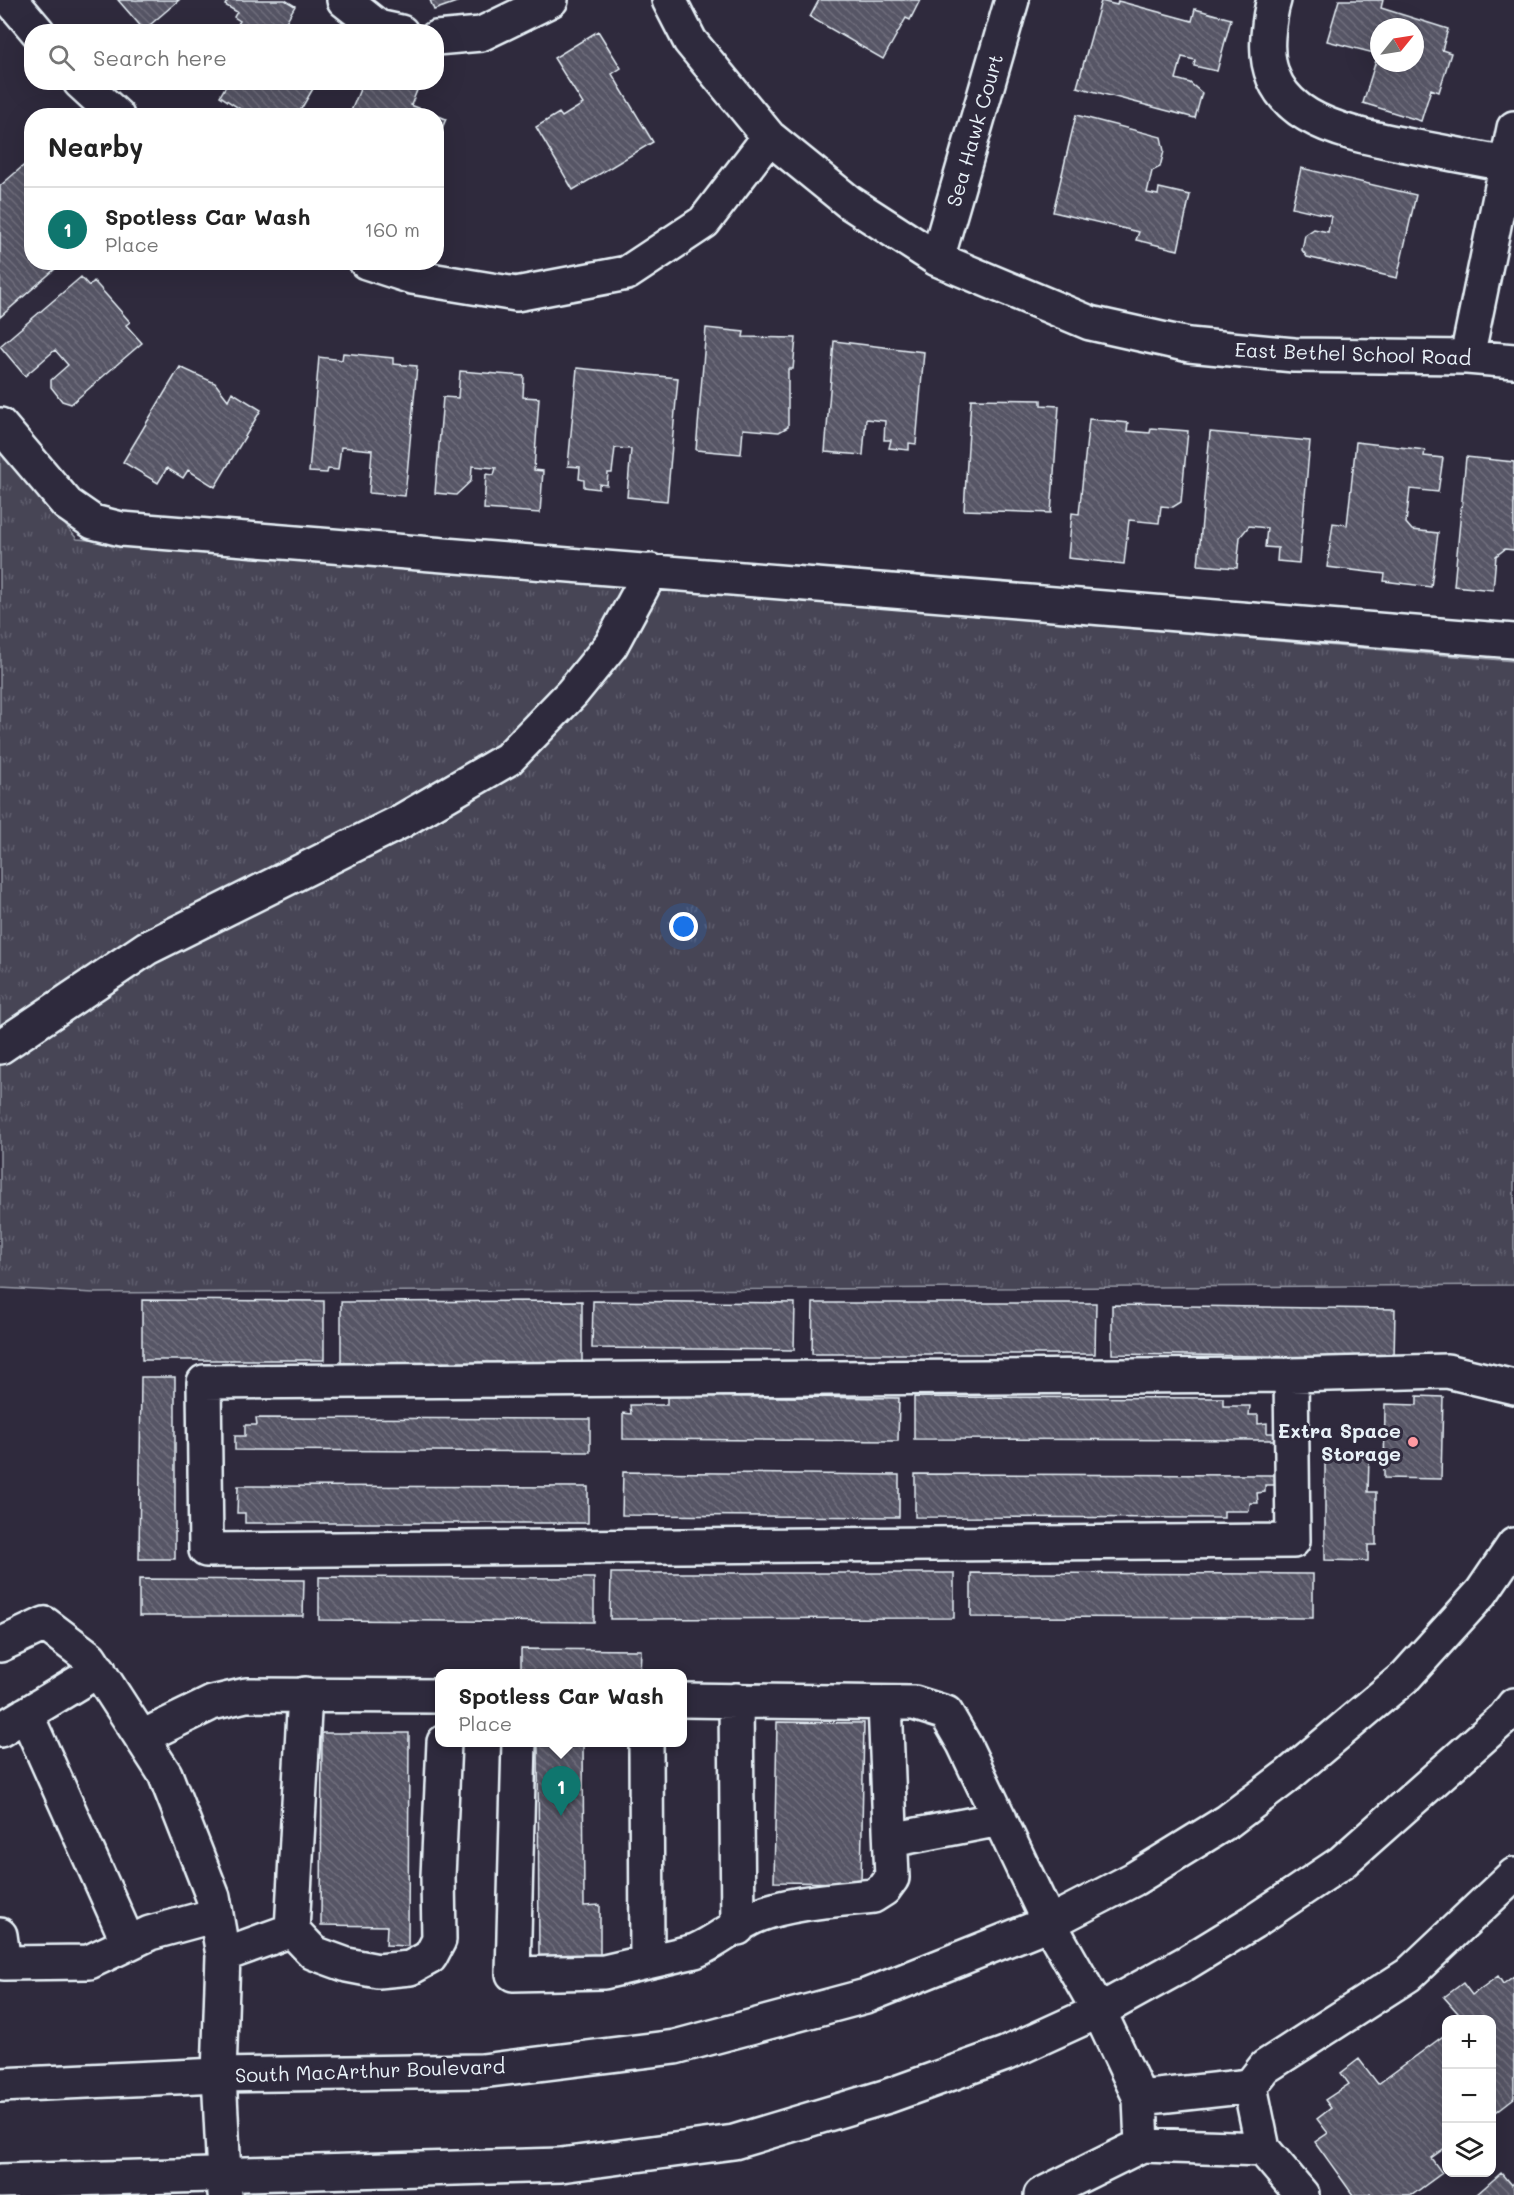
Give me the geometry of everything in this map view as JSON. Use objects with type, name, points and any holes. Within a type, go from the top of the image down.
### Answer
[{"type":"main road","points":[[11,0],[31,24]]},
{"type":"main road","points":[[344,0],[374,24]]},
{"type":"main road","points":[[444,37],[481,34],[550,0]]},
{"type":"main road","name":"East Bethel School Road","points":[[669,0],[690,41],[769,137],[849,202],[937,259],[1090,323],[1190,345],[1294,355],[1467,357],[1514,361]]},
{"type":"main road","points":[[1274,0],[1270,10],[1266,54],[1272,78],[1291,103],[1305,115],[1354,135],[1506,164]]},
{"type":"main road","name":"Sea Hawk Court","points":[[937,259],[1010,1]]},
{"type":"main road","points":[[89,90],[108,108]]},
{"type":"main road","points":[[1467,357],[1514,128]]},
{"type":"main road","points":[[391,270],[412,277],[516,294],[627,273],[704,222],[769,137]]},
{"type":"main road","points":[[0,425],[66,504],[93,522],[121,529],[1514,641]]},
{"type":"main road","points":[[0,1047],[147,948],[400,822],[508,759],[572,693],[611,645],[651,571]]},
{"type":"main road","points":[[1291,1375],[1293,1540],[206,1550],[204,1382],[1291,1375],[1448,1371],[1514,1387]]},
{"type":"main road","name":"South MacArthur Boulevard","points":[[0,2085],[219,2074],[482,2071],[675,2047],[866,1996],[1049,1923],[1134,1879],[1228,1821],[1286,1777],[1406,1676],[1482,1592],[1514,1545]]},
{"type":"main road","points":[[0,1645],[45,1624],[95,1664],[165,1774],[213,1897],[223,1955],[219,2074],[225,2185]]},
{"type":"main road","points":[[95,1664],[13,1722],[128,1942]]},
{"type":"main road","points":[[305,1694],[292,1930],[314,1953],[338,1962],[378,1971],[410,1968],[430,1957],[439,1940],[438,1877],[444,1747]]},
{"type":"main road","points":[[142,1737],[212,1702],[246,1695],[435,1696]]},
{"type":"main road","points":[[687,1700],[914,1703],[946,1713],[964,1744],[1049,1923],[1099,2011],[1140,2098],[1142,2145]]},
{"type":"main road","points":[[736,1700],[738,1928]]},
{"type":"main road","points":[[519,1747],[513,1974],[604,1972],[695,1952],[758,1915],[782,1908],[873,1896],[884,1889],[892,1878],[885,1703]]},
{"type":"main road","points":[[0,2181],[225,2185],[561,2165],[734,2142],[888,2096],[1005,2054],[1099,2011],[1186,1963],[1253,1922],[1341,1863],[1504,1718],[1514,1705]]},
{"type":"main road","points":[[645,1747],[647,1961]]},
{"type":"main road","points":[[891,1840],[1000,1819]]},
{"type":"main road","points":[[1140,2098],[1250,2086],[1265,2067],[1408,1975],[1514,1875]]},
{"type":"main road","points":[[0,1935],[4,1963],[89,1962],[150,1933],[216,1915]]},
{"type":"main road","points":[[223,1955],[292,1930]]},
{"type":"main road","points":[[1250,2086],[1263,2149],[1302,2195]]},
{"type":"main road","points":[[1041,2195],[1142,2145],[1263,2149]]},
{"type":"green space","points":[[0,448],[77,539],[1514,661],[1514,1285],[94,1293],[0,1288]]},
{"type":"building","points":[[118,0],[179,0],[151,24],[139,24]]},
{"type":"building","points":[[228,0],[285,0],[295,6],[285,24],[238,24],[240,21],[234,17],[237,12],[225,5]]},
{"type":"building","points":[[430,0],[462,0],[434,10]]},
{"type":"building","points":[[819,0],[920,0],[910,20],[906,18],[883,59],[810,17]]},
{"type":"building","points":[[1339,0],[1383,0],[1381,8],[1413,18],[1370,18],[1370,52],[1327,41]]},
{"type":"building","points":[[1101,1],[1117,5],[1118,1],[1192,21],[1195,9],[1231,19],[1217,71],[1194,66],[1195,60],[1182,57],[1176,79],[1190,83],[1202,93],[1195,118],[1077,87]]},
{"type":"building","points":[[1424,21],[1448,29],[1442,50],[1451,53],[1439,92],[1431,89],[1421,121],[1363,103],[1372,72],[1424,72]]},
{"type":"building","points":[[598,31],[621,68],[612,74],[653,142],[573,190],[536,127],[559,113],[562,117],[583,104],[554,58]]},
{"type":"building","points":[[224,90],[312,90],[302,108],[239,108],[220,96]]},
{"type":"building","points":[[360,90],[417,90],[411,105],[418,108],[352,108]]},
{"type":"building","points":[[1076,115],[1161,137],[1164,151],[1160,167],[1152,171],[1147,193],[1158,195],[1159,188],[1190,195],[1178,250],[1136,240],[1139,232],[1053,212]]},
{"type":"building","points":[[24,165],[24,270],[54,270],[0,317],[0,186]]},
{"type":"building","points":[[1301,168],[1416,195],[1397,278],[1307,257],[1302,250],[1305,235],[1314,229],[1328,232],[1331,216],[1292,207]]},
{"type":"building","points":[[81,277],[89,286],[94,281],[130,322],[126,325],[142,343],[71,404],[62,401],[51,387],[51,380],[68,365],[55,350],[25,376],[0,346]]},
{"type":"building","points":[[706,328],[744,332],[743,337],[796,338],[793,369],[788,369],[788,427],[779,432],[743,429],[741,454],[696,450]]},
{"type":"building","points":[[834,341],[924,352],[916,444],[909,443],[909,450],[889,448],[891,440],[884,440],[885,421],[866,419],[863,455],[825,452]]},
{"type":"building","points":[[343,353],[393,358],[393,364],[417,366],[405,496],[369,493],[372,450],[341,447],[338,470],[328,469],[327,473],[309,472],[319,357],[342,360]]},
{"type":"building","points":[[180,367],[215,383],[228,400],[232,392],[261,410],[215,487],[188,470],[183,478],[167,468],[158,483],[123,462]]},
{"type":"building","points":[[577,368],[678,378],[667,501],[627,497],[631,449],[615,448],[612,473],[608,473],[607,485],[599,484],[599,489],[584,487],[584,480],[579,479],[580,467],[568,466]]},
{"type":"building","points":[[460,371],[524,376],[523,397],[539,398],[534,470],[543,471],[540,513],[484,509],[486,474],[494,475],[496,468],[472,466],[471,481],[456,495],[435,493],[443,397],[458,398]]},
{"type":"building","points":[[971,399],[1041,400],[1041,405],[1059,406],[1051,513],[964,510]]},
{"type":"building","points":[[1089,419],[1128,423],[1127,431],[1150,433],[1151,428],[1188,431],[1181,502],[1173,507],[1161,506],[1159,523],[1129,520],[1124,564],[1068,558],[1072,513],[1079,514]]},
{"type":"building","points":[[1210,432],[1310,441],[1299,563],[1277,561],[1278,548],[1265,547],[1267,528],[1249,526],[1240,537],[1237,568],[1198,565]]},
{"type":"building","points":[[1356,442],[1425,450],[1424,456],[1443,458],[1438,492],[1410,489],[1406,523],[1412,530],[1438,533],[1431,587],[1384,581],[1385,574],[1327,567],[1333,523],[1347,525]]},
{"type":"building","points":[[1466,457],[1514,462],[1514,550],[1505,549],[1496,556],[1493,590],[1454,586]]},
{"type":"building","points":[[142,1300],[324,1301],[324,1360],[142,1360]]},
{"type":"building","points":[[582,1301],[582,1362],[341,1363],[341,1302]]},
{"type":"building","points":[[593,1301],[795,1303],[794,1350],[592,1348]]},
{"type":"building","points":[[813,1303],[1096,1303],[1095,1354],[812,1354]]},
{"type":"building","points":[[1112,1305],[1395,1309],[1394,1358],[1112,1354]]},
{"type":"building","points":[[141,1377],[175,1377],[175,1559],[139,1559]]},
{"type":"building","points":[[667,1396],[899,1398],[898,1441],[623,1439],[623,1413],[631,1414],[630,1405],[667,1405]]},
{"type":"building","name":"Extra Space Storage","points":[[1417,1396],[1443,1397],[1441,1479],[1384,1478],[1385,1404],[1417,1405]]},
{"type":"building","points":[[914,1397],[1223,1398],[1223,1406],[1250,1406],[1249,1415],[1258,1415],[1258,1424],[1267,1423],[1267,1433],[1275,1433],[1275,1440],[914,1439]]},
{"type":"building","points":[[256,1418],[590,1419],[590,1452],[235,1450],[235,1436],[245,1436],[245,1425],[257,1425]]},
{"type":"building","points":[[1325,1456],[1369,1458],[1368,1492],[1376,1492],[1376,1545],[1368,1545],[1368,1561],[1325,1560]]},
{"type":"building","points":[[623,1472],[899,1475],[899,1517],[622,1515]]},
{"type":"building","points":[[915,1474],[1275,1475],[1275,1485],[1265,1485],[1265,1492],[1257,1493],[1258,1503],[1250,1503],[1249,1511],[1224,1511],[1224,1518],[915,1517]]},
{"type":"building","points":[[238,1486],[588,1487],[588,1523],[245,1523],[245,1513],[237,1513]]},
{"type":"building","points":[[611,1573],[954,1573],[954,1618],[610,1619]]},
{"type":"building","points":[[971,1573],[1313,1574],[1313,1618],[971,1617]]},
{"type":"building","points":[[319,1577],[594,1578],[594,1622],[319,1620]]},
{"type":"building","points":[[139,1579],[304,1580],[303,1616],[139,1616]]},
{"type":"building","points":[[521,1649],[641,1650],[640,1669],[521,1669]]},
{"type":"building","points":[[777,1722],[864,1723],[861,1883],[774,1882]]},
{"type":"building","points":[[322,1733],[409,1733],[408,1946],[386,1945],[387,1926],[321,1925]]},
{"type":"building","points":[[538,1747],[583,1747],[584,1906],[600,1905],[600,1959],[539,1959]]},
{"type":"building","points":[[1498,1976],[1503,1984],[1514,1976],[1514,2098],[1496,2112],[1496,2015],[1460,2015],[1444,1997],[1463,1983],[1472,1995]]},
{"type":"building","points":[[1442,2037],[1442,2150],[1431,2158],[1442,2173],[1412,2195],[1372,2195],[1370,2193],[1353,2195],[1315,2142],[1328,2133],[1317,2119],[1331,2108],[1325,2100],[1349,2084],[1341,2073],[1359,2059],[1378,2084]]},
{"type":"building","points":[[1501,2173],[1511,2185],[1514,2182],[1514,2195],[1476,2195]]},
{"type":"place","name":"Extra Space Storage","points":[[1413,1442]]},
{"type":"place","name":"Spotless Car Wash","points":[[561,1816]]}]
